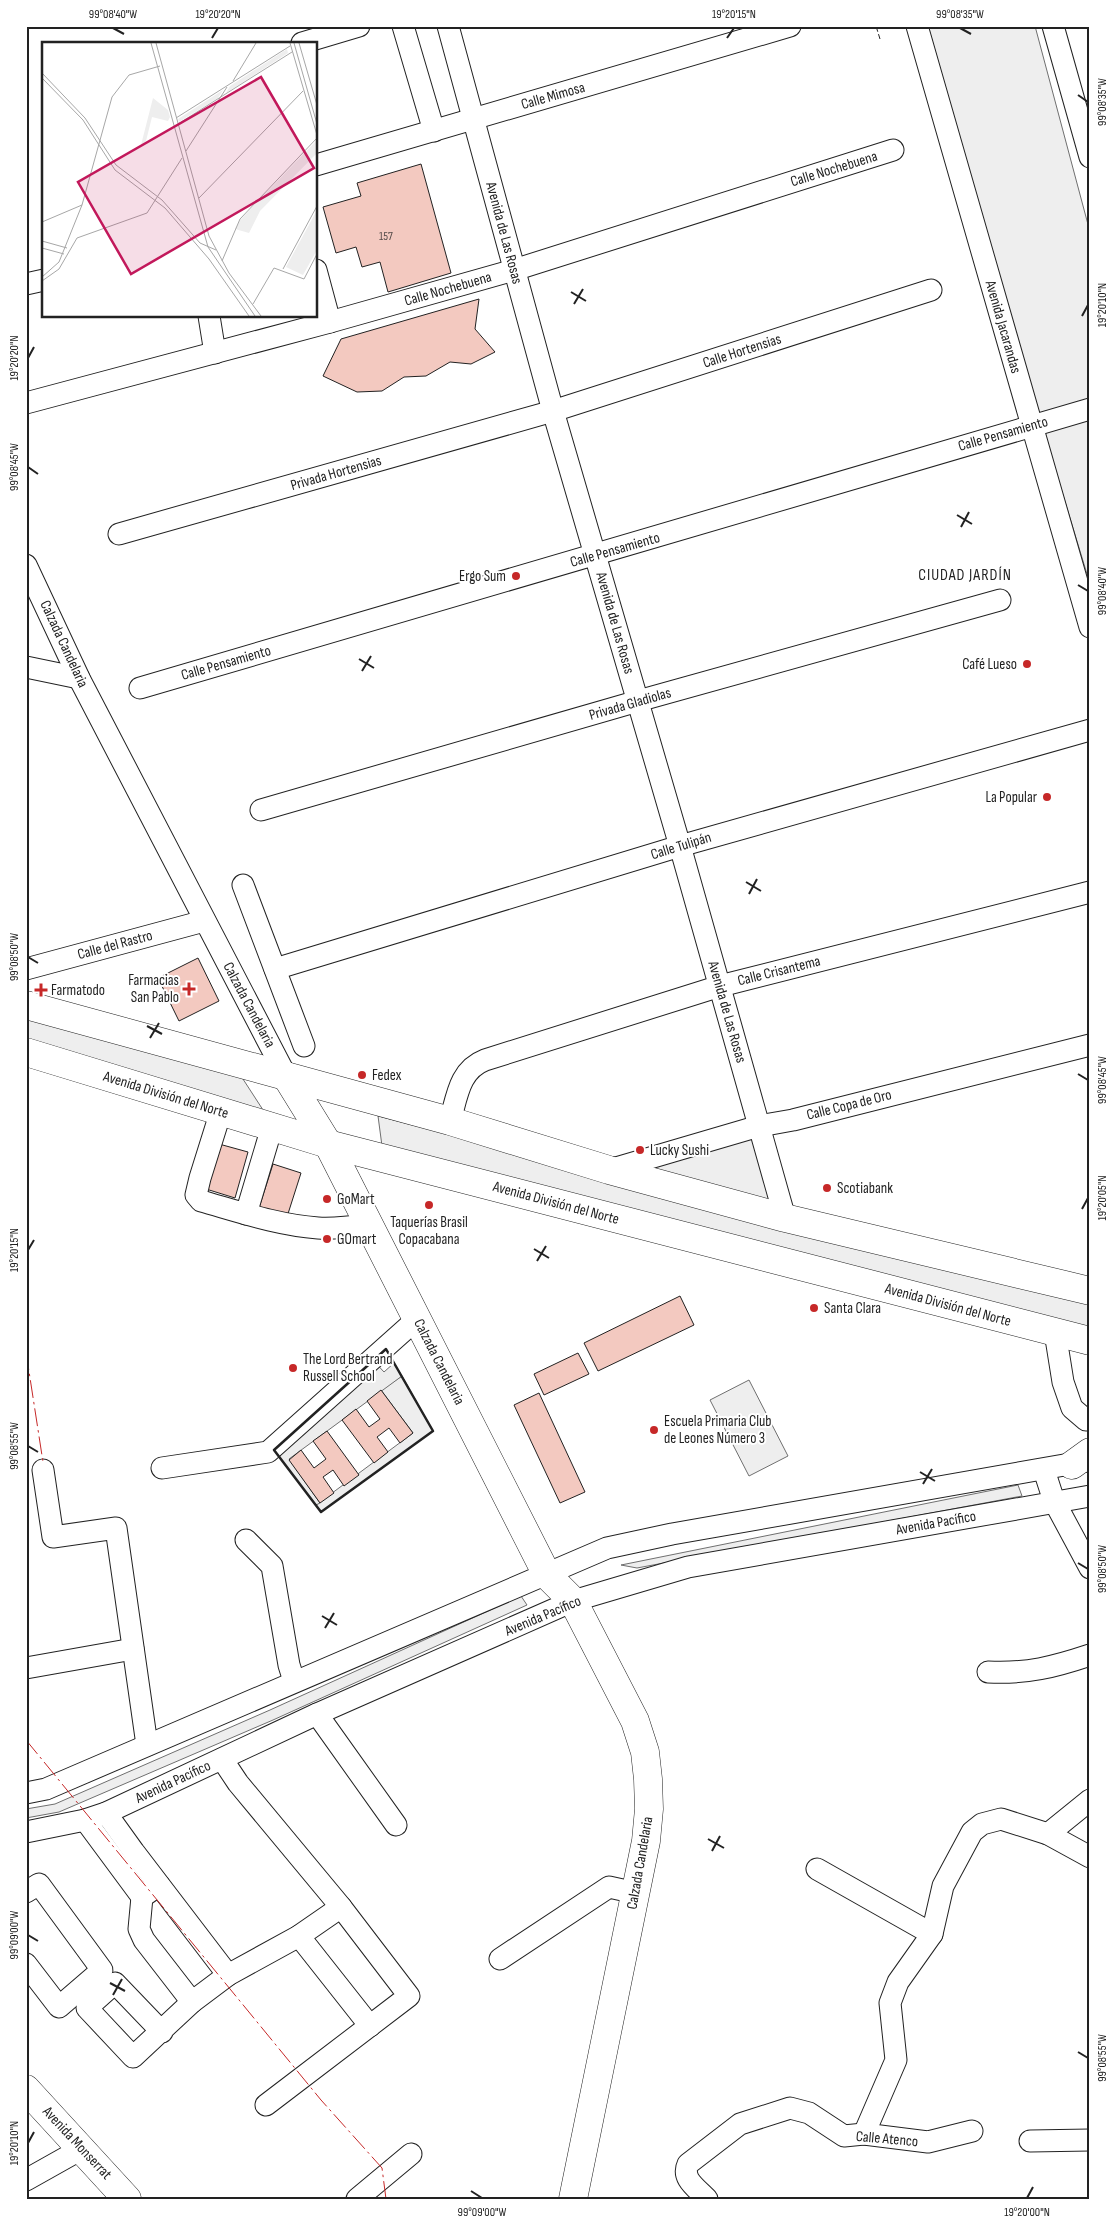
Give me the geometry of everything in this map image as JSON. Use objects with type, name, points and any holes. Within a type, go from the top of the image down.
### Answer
[{"type":"main road","points":[[26,1005],[450,1121],[609,1170],[784,1218],[1090,1291]]},
{"type":"main road","name":"Avenida División del Norte","points":[[26,1052],[328,1144],[1090,1341]]},
{"type":"main road","name":"Calzada Candelaria","points":[[286,1076],[328,1144],[547,1575],[573,1602],[635,1721],[645,1752],[649,1809],[636,1893],[573,2199]]},
{"type":"main road","name":"Avenida Monserrat","points":[[26,2089],[83,2148],[127,2199]]},
{"type":"street","points":[[305,42],[359,26]]},
{"type":"street","points":[[403,26],[434,130]]},
{"type":"street","name":"Avenida de Las Rosas","points":[[448,26],[553,411],[680,846],[784,1218]]},
{"type":"street","name":"Calle Mimosa","points":[[318,164],[790,26]]},
{"type":"street","name":"Avenida Jacarandas","points":[[918,26],[1090,627]]},
{"type":"street","points":[[1053,26],[1090,157]]},
{"type":"street","name":"Calle Nochebuena","points":[[26,403],[330,322],[514,270],[893,150]]},
{"type":"street","points":[[318,277],[330,322]]},
{"type":"street","points":[[26,284],[42,280]]},
{"type":"street","name":"Calle Hortensias","points":[[553,411],[931,290]]},
{"type":"street","points":[[209,318],[215,353]]},
{"type":"street","name":"Calle Pensamiento","points":[[140,688],[595,556],[1090,409]]},
{"type":"street","name":"Privada Hortensias","points":[[119,534],[553,411]]},
{"type":"street","name":"Calzada Candelaria","points":[[26,565],[79,678],[286,1076]]},
{"type":"street","name":"Privada Gladiolas","points":[[261,810],[638,701],[1000,600]]},
{"type":"street","points":[[26,668],[79,678]]},
{"type":"street","name":"Calle Tulipán","points":[[275,969],[680,846],[1090,730]]},
{"type":"street","points":[[243,885],[304,1046]]},
{"type":"street","name":"Calle Crisantema","points":[[450,1121],[463,1076],[474,1065],[720,986],[1090,892]]},
{"type":"street","name":"Calle del Rastro","points":[[26,969],[204,921]]},
{"type":"street","name":"Calle Copa de Oro","points":[[609,1170],[759,1126],[793,1120],[1090,1044]]},
{"type":"street","points":[[221,1111],[196,1195],[201,1201],[275,1222],[320,1228],[369,1225]]},
{"type":"street","points":[[246,1214],[272,1127]]},
{"type":"street","points":[[162,1468],[268,1452],[417,1319]]},
{"type":"street","points":[[1054,1332],[1063,1382],[1072,1408],[1086,1420]]},
{"type":"street","points":[[26,1793],[46,1789],[607,1548],[672,1534],[1044,1470],[1084,1459]]},
{"type":"street","points":[[43,1470],[53,1537],[116,1528],[147,1744]]},
{"type":"street","points":[[1044,1470],[1054,1501],[1090,1568]]},
{"type":"street","name":"Avenida Pacífico","points":[[26,1832],[85,1820],[106,1813],[317,1714],[573,1602],[688,1567],[1090,1496]]},
{"type":"street","points":[[246,1540],[272,1566],[289,1665],[294,1681]]},
{"type":"street","points":[[26,1668],[133,1649]]},
{"type":"street","points":[[988,1672],[1009,1673],[1053,1668],[1090,1655]]},
{"type":"street","points":[[317,1714],[396,1825]]},
{"type":"street","points":[[222,1759],[238,1783],[341,1907],[409,1996],[266,2106]]},
{"type":"street","points":[[1048,1834],[1090,1800]]},
{"type":"street","points":[[106,1813],[228,1975]]},
{"type":"street","points":[[864,2134],[896,2060],[890,2003],[898,1982],[932,1934],[943,1886],[972,1832],[982,1824],[1001,1819],[1048,1834],[1090,1857]]},
{"type":"street","points":[[85,1820],[142,1897],[139,1929],[144,1940],[192,2002]]},
{"type":"street","points":[[817,1869],[932,1934]]},
{"type":"street","points":[[26,1892],[39,1884],[102,1970],[58,2006],[26,1964]]},
{"type":"street","points":[[142,1897],[159,1885]]},
{"type":"street","points":[[500,1959],[609,1888],[636,1893]]},
{"type":"street","points":[[162,2032],[192,2002],[228,1975],[299,1936],[341,1907]]},
{"type":"street","points":[[299,1936],[370,2026]]},
{"type":"street","name":"Calle Atenco","points":[[707,2199],[686,2176],[685,2171],[688,2164],[740,2124],[790,2108],[809,2113],[844,2136],[864,2134],[928,2142],[972,2131]]},
{"type":"street","points":[[1030,2141],[1090,2140]]},
{"type":"street","points":[[26,2180],[83,2148]]},
{"type":"street","points":[[357,2199],[411,2154]]},
{"type":"shaded area","points":[[928,26],[1035,26],[1090,232],[1090,584],[1032,393]]},
{"type":"shaded area","points":[[26,1017],[241,1076],[265,1113],[26,1045]]},
{"type":"shaded area","points":[[378,1116],[1090,1300],[1090,1331],[382,1146]]},
{"type":"shaded area","points":[[758,1127],[782,1211],[612,1162]]},
{"type":"shaded area","points":[[373,1360],[384,1372],[394,1363],[402,1376],[289,1459],[320,1503],[316,1505],[274,1450]]},
{"type":"shaded area","points":[[402,1376],[433,1431],[321,1512],[316,1505],[413,1433],[381,1390]]},
{"type":"shaded area","points":[[749,1380],[788,1456],[749,1476],[710,1400]]},
{"type":"shaded area","points":[[1018,1485],[1022,1496],[637,1568],[621,1565]]},
{"type":"shaded area","points":[[521,1596],[527,1605],[273,1720],[59,1812],[26,1818],[26,1809],[55,1804],[270,1710]]},
{"type":"building","points":[[421,164],[451,273],[388,292],[380,262],[362,267],[356,247],[336,253],[323,207],[361,196],[357,183]]},
{"type":"building","points":[[479,299],[475,329],[495,352],[471,364],[450,362],[426,376],[404,377],[382,391],[357,392],[323,376],[341,339]]},
{"type":"building","name":"Farmacias San Pablo","points":[[198,958],[219,1001],[179,1021],[158,978]]},
{"type":"building","points":[[219,1144],[248,1152],[235,1198],[206,1189]]},
{"type":"building","points":[[273,1164],[301,1173],[286,1220],[258,1211]]},
{"type":"building","points":[[680,1296],[694,1325],[598,1371],[584,1343]]},
{"type":"building","points":[[578,1353],[589,1374],[544,1395],[534,1374]]},
{"type":"building","points":[[381,1390],[413,1433],[400,1443],[389,1428],[377,1437],[388,1452],[374,1463],[342,1420],[356,1409],[369,1427],[380,1419],[367,1401]]},
{"type":"building","points":[[539,1393],[585,1492],[560,1503],[514,1405]]},
{"type":"building","points":[[327,1431],[359,1475],[344,1486],[333,1470],[323,1477],[334,1493],[320,1503],[289,1460],[301,1450],[314,1468],[326,1459],[313,1441]]},
{"type":"fence","points":[[876,26],[880,39]]},
{"type":"wall","points":[[386,1349],[433,1431],[321,1512],[274,1450],[386,1349]]},
{"type":"power","points":[[26,1352],[43,1462]]},
{"type":"power","points":[[26,1740],[321,2100],[382,2168],[386,2199]]},
{"type":"place","name":"Ergo Sum","points":[[516,576]]},
{"type":"place","name":"Café Lueso","points":[[1027,664]]},
{"type":"place","name":"La Popular","points":[[1047,797]]},
{"type":"place","name":"Farmacias San Pablo","points":[[189,989]]},
{"type":"place","name":"Farmatodo","points":[[41,990]]},
{"type":"place","name":"Fedex","points":[[362,1075]]},
{"type":"place","name":"Lucky Sushi","points":[[640,1150]]},
{"type":"place","name":"Scotiabank","points":[[827,1188]]},
{"type":"place","name":"GoMart","points":[[327,1199]]},
{"type":"place","name":"Taquerías Brasil Copacabana","points":[[429,1205]]},
{"type":"place","name":"GOmart","points":[[327,1239]]},
{"type":"place","name":"Santa Clara","points":[[814,1308]]},
{"type":"place","name":"The Lord Bertrand Russell School","points":[[293,1368]]},
{"type":"place","name":"Escuela Primaria Club de Leones Número 3","points":[[654,1430]]},
{"type":"district","name":"CIUDAD JARDÍN","points":[[965,575]]}]
